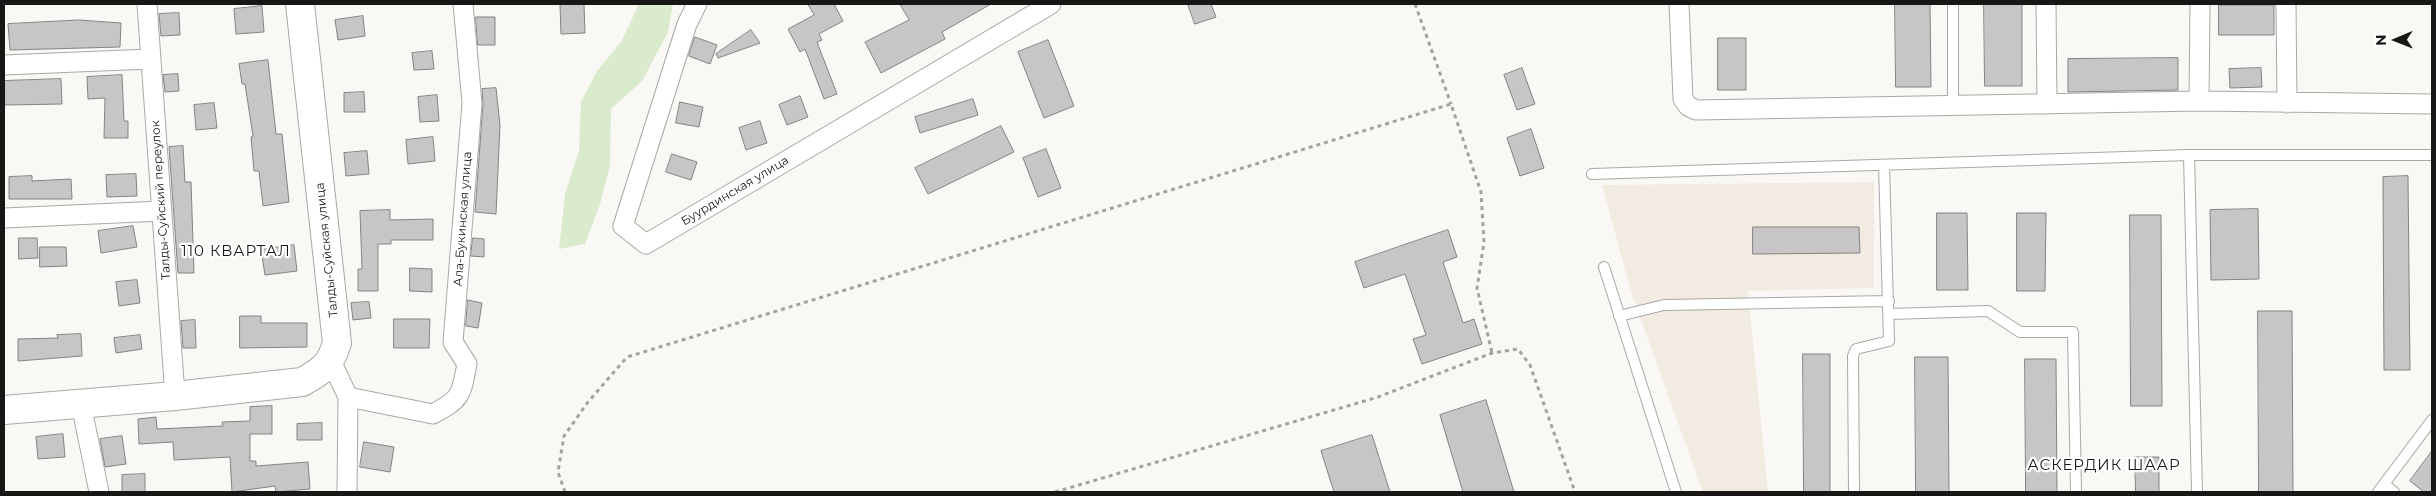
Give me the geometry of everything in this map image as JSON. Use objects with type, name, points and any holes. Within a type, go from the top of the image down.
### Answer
[{"type":"street","name":"Талды-Суйский переулок","points":[[147,4],[175,396]]},
{"type":"street","name":"Талды-Суйская улица","points":[[300,4],[337,343],[331,361]]},
{"type":"street","name":"Ала-Букинская улица","points":[[348,397],[433,414],[454,403],[463,387],[467,364],[453,342],[472,103],[463,4]]},
{"type":"street","name":"Буурдинская улица","points":[[698,4],[687,24],[624,226],[646,244],[1051,4]]},
{"type":"street","points":[[1680,4],[1683,99],[1688,106],[1696,110],[2199,101],[2432,104]]},
{"type":"street","points":[[2046,4],[2047,104]]},
{"type":"street","points":[[2199,101],[2200,4]]},
{"type":"street","points":[[2286,4],[2287,102]]},
{"type":"street","points":[[4,65],[150,59]]},
{"type":"street","points":[[4,218],[162,211]]},
{"type":"street","points":[[4,410],[175,396],[302,382],[317,374],[331,361],[348,397],[347,492]]},
{"type":"street","points":[[81,404],[99,492]]},
{"type":"lane","points":[[1952,4],[1953,106]]},
{"type":"lane","points":[[1592,174],[2189,155],[2432,155]]},
{"type":"lane","points":[[2189,155],[2197,492]]},
{"type":"lane","points":[[1854,492],[1853,356],[1856,349],[1889,341],[1884,165]]},
{"type":"lane","points":[[1604,267],[1676,492]]},
{"type":"lane","points":[[1619,316],[1664,305],[1889,301]]},
{"type":"lane","points":[[1889,314],[1988,311],[2020,332],[2073,332],[2076,492]]},
{"type":"lane","points":[[2394,492],[2381,488],[2432,420]]},
{"type":"path","points":[[1415,4],[1481,192],[1484,242],[1477,288],[1492,353]]},
{"type":"path","points":[[565,492],[558,472],[564,436],[588,402],[627,357],[1451,104]]},
{"type":"path","points":[[1055,492],[1378,397],[1492,353],[1518,349],[1530,365],[1575,492]]},
{"type":"shaded area","points":[[1874,182],[1874,288],[1748,291],[1768,492],[1703,492],[1632,295],[1602,185]]},
{"type":"green space","points":[[639,4],[673,4],[668,32],[642,81],[611,109],[610,166],[600,204],[585,244],[559,249],[565,194],[579,151],[581,102],[597,71],[621,42]]},
{"type":"building","points":[[584,4],[585,33],[561,34],[560,5]]},
{"type":"building","points":[[808,4],[834,4],[843,21],[819,34],[822,40],[817,42],[837,94],[824,99],[805,49],[800,52],[788,29],[814,15]]},
{"type":"building","points":[[900,4],[991,4],[942,32],[945,39],[881,73],[865,42],[909,20]]},
{"type":"building","points":[[1188,4],[1211,4],[1216,17],[1195,24]]},
{"type":"building","points":[[1895,4],[1930,4],[1931,87],[1896,87]]},
{"type":"building","points":[[1984,4],[2022,4],[2022,86],[1985,86]]},
{"type":"building","points":[[2219,5],[2274,5],[2274,35],[2219,35]]},
{"type":"building","points":[[262,6],[264,32],[236,34],[234,9]]},
{"type":"building","points":[[179,13],[180,35],[161,36],[159,14]]},
{"type":"building","points":[[363,16],[365,36],[338,40],[335,20]]},
{"type":"building","points":[[476,17],[495,17],[495,45],[478,45]]},
{"type":"building","points":[[79,20],[121,23],[120,47],[10,50],[8,24]]},
{"type":"building","points":[[751,30],[760,43],[718,58],[716,54]]},
{"type":"building","points":[[695,37],[717,45],[710,64],[689,56]]},
{"type":"building","points":[[1718,38],[1746,38],[1746,90],[1718,90]]},
{"type":"building","points":[[1048,40],[1074,106],[1044,118],[1018,52]]},
{"type":"building","points":[[432,51],[434,69],[414,70],[412,53]]},
{"type":"building","points":[[2178,58],[2178,90],[2068,92],[2068,59]]},
{"type":"building","points":[[268,60],[276,134],[282,134],[289,202],[263,206],[259,171],[254,171],[251,137],[253,136],[245,84],[242,84],[239,64]]},
{"type":"building","points":[[1522,68],[1535,104],[1517,110],[1504,75]]},
{"type":"building","points":[[2261,68],[2262,87],[2230,88],[2229,69]]},
{"type":"building","points":[[178,74],[179,91],[165,92],[163,75]]},
{"type":"building","points":[[122,75],[124,121],[128,121],[128,138],[104,138],[105,98],[88,99],[87,77]]},
{"type":"building","points":[[61,79],[62,104],[4,105],[4,81]]},
{"type":"building","points":[[496,88],[500,125],[496,214],[475,212],[483,104],[482,89]]},
{"type":"building","points":[[364,92],[365,112],[344,112],[344,93]]},
{"type":"building","points":[[437,95],[439,121],[420,122],[418,97]]},
{"type":"building","points":[[800,96],[808,117],[787,125],[779,105]]},
{"type":"building","points":[[973,99],[978,115],[920,133],[915,117]]},
{"type":"building","points":[[680,102],[703,107],[699,127],[676,123]]},
{"type":"building","points":[[214,103],[217,128],[196,130],[194,105]]},
{"type":"building","points":[[760,121],[767,143],[746,150],[739,128]]},
{"type":"building","points":[[1001,126],[1014,152],[928,194],[915,168]]},
{"type":"building","points":[[1531,129],[1544,168],[1520,176],[1507,138]]},
{"type":"building","points":[[433,137],[435,161],[408,164],[406,140]]},
{"type":"building","points":[[183,146],[185,182],[191,182],[194,273],[178,273],[169,147]]},
{"type":"building","points":[[1046,149],[1061,188],[1038,197],[1023,158]]},
{"type":"building","points":[[367,151],[369,174],[346,176],[344,153]]},
{"type":"building","points":[[672,154],[697,162],[691,180],[666,172]]},
{"type":"building","points":[[136,174],[137,196],[107,197],[106,175]]},
{"type":"building","points":[[32,176],[32,181],[71,179],[72,199],[9,199],[9,177]]},
{"type":"building","points":[[2408,176],[2410,370],[2384,370],[2383,177]]},
{"type":"building","points":[[2258,209],[2259,279],[2211,280],[2210,210]]},
{"type":"building","points":[[390,210],[390,220],[433,219],[433,240],[391,240],[391,244],[378,244],[378,291],[358,291],[358,269],[362,269],[360,211]]},
{"type":"building","points":[[1937,213],[1967,213],[1968,290],[1937,290]]},
{"type":"building","points":[[2017,213],[2046,213],[2045,291],[2017,291]]},
{"type":"building","points":[[2130,215],[2161,215],[2162,406],[2131,406]]},
{"type":"building","points":[[133,226],[137,247],[101,253],[98,231]]},
{"type":"building","points":[[1753,227],[1859,227],[1860,253],[1753,254]]},
{"type":"building","points":[[1448,230],[1457,257],[1443,262],[1463,323],[1474,319],[1482,344],[1422,364],[1413,339],[1426,335],[1405,274],[1364,288],[1355,262]]},
{"type":"building","points":[[19,238],[37,238],[38,258],[19,259]]},
{"type":"building","points":[[473,238],[484,239],[484,257],[471,256]]},
{"type":"building","points":[[294,245],[297,271],[265,275],[261,250]]},
{"type":"building","points":[[40,247],[66,247],[67,266],[40,267]]},
{"type":"building","points":[[410,268],[432,269],[432,292],[410,291]]},
{"type":"building","points":[[137,280],[140,303],[119,306],[116,282]]},
{"type":"building","points":[[468,300],[482,303],[478,328],[466,326]]},
{"type":"building","points":[[369,302],[371,318],[353,320],[351,303]]},
{"type":"building","points":[[2258,311],[2292,311],[2293,492],[2259,492]]},
{"type":"building","points":[[240,316],[261,316],[261,323],[307,323],[307,347],[240,348]]},
{"type":"building","points":[[394,319],[430,319],[429,348],[394,348]]},
{"type":"building","points":[[195,320],[196,348],[183,348],[181,321]]},
{"type":"building","points":[[81,334],[82,356],[18,361],[18,339],[58,338],[57,335]]},
{"type":"building","points":[[140,335],[142,349],[116,353],[114,338]]},
{"type":"building","points":[[1803,354],[1830,354],[1830,492],[1804,492]]},
{"type":"building","points":[[1915,357],[1948,357],[1949,492],[1916,492]]},
{"type":"building","points":[[2025,359],[2056,359],[2057,492],[2026,492]]},
{"type":"building","points":[[1486,400],[1514,492],[1463,492],[1440,415]]},
{"type":"building","points":[[272,406],[272,434],[250,434],[250,461],[256,461],[256,466],[308,462],[310,489],[276,492],[275,486],[232,492],[230,457],[174,460],[173,442],[139,444],[138,419],[156,417],[157,429],[223,426],[222,422],[250,421],[250,407]]},
{"type":"building","points":[[322,423],[322,440],[297,440],[297,424]]},
{"type":"building","points":[[63,434],[65,457],[38,459],[36,437]]},
{"type":"building","points":[[1372,435],[1390,492],[1334,492],[1321,451]]},
{"type":"building","points":[[122,436],[126,464],[105,467],[100,439]]},
{"type":"building","points":[[364,442],[394,447],[390,472],[360,467]]},
{"type":"building","points":[[2432,451],[2432,492],[2424,492],[2410,481]]},
{"type":"building","points":[[2135,457],[2159,457],[2159,492],[2136,492]]},
{"type":"building","points":[[145,474],[145,492],[122,492],[122,475]]},
{"type":"district","name":"110 КВАРТАЛ","points":[[236,252]]},
{"type":"district","name":"АСКЕРДИК ШААР","points":[[2104,466]]}]
